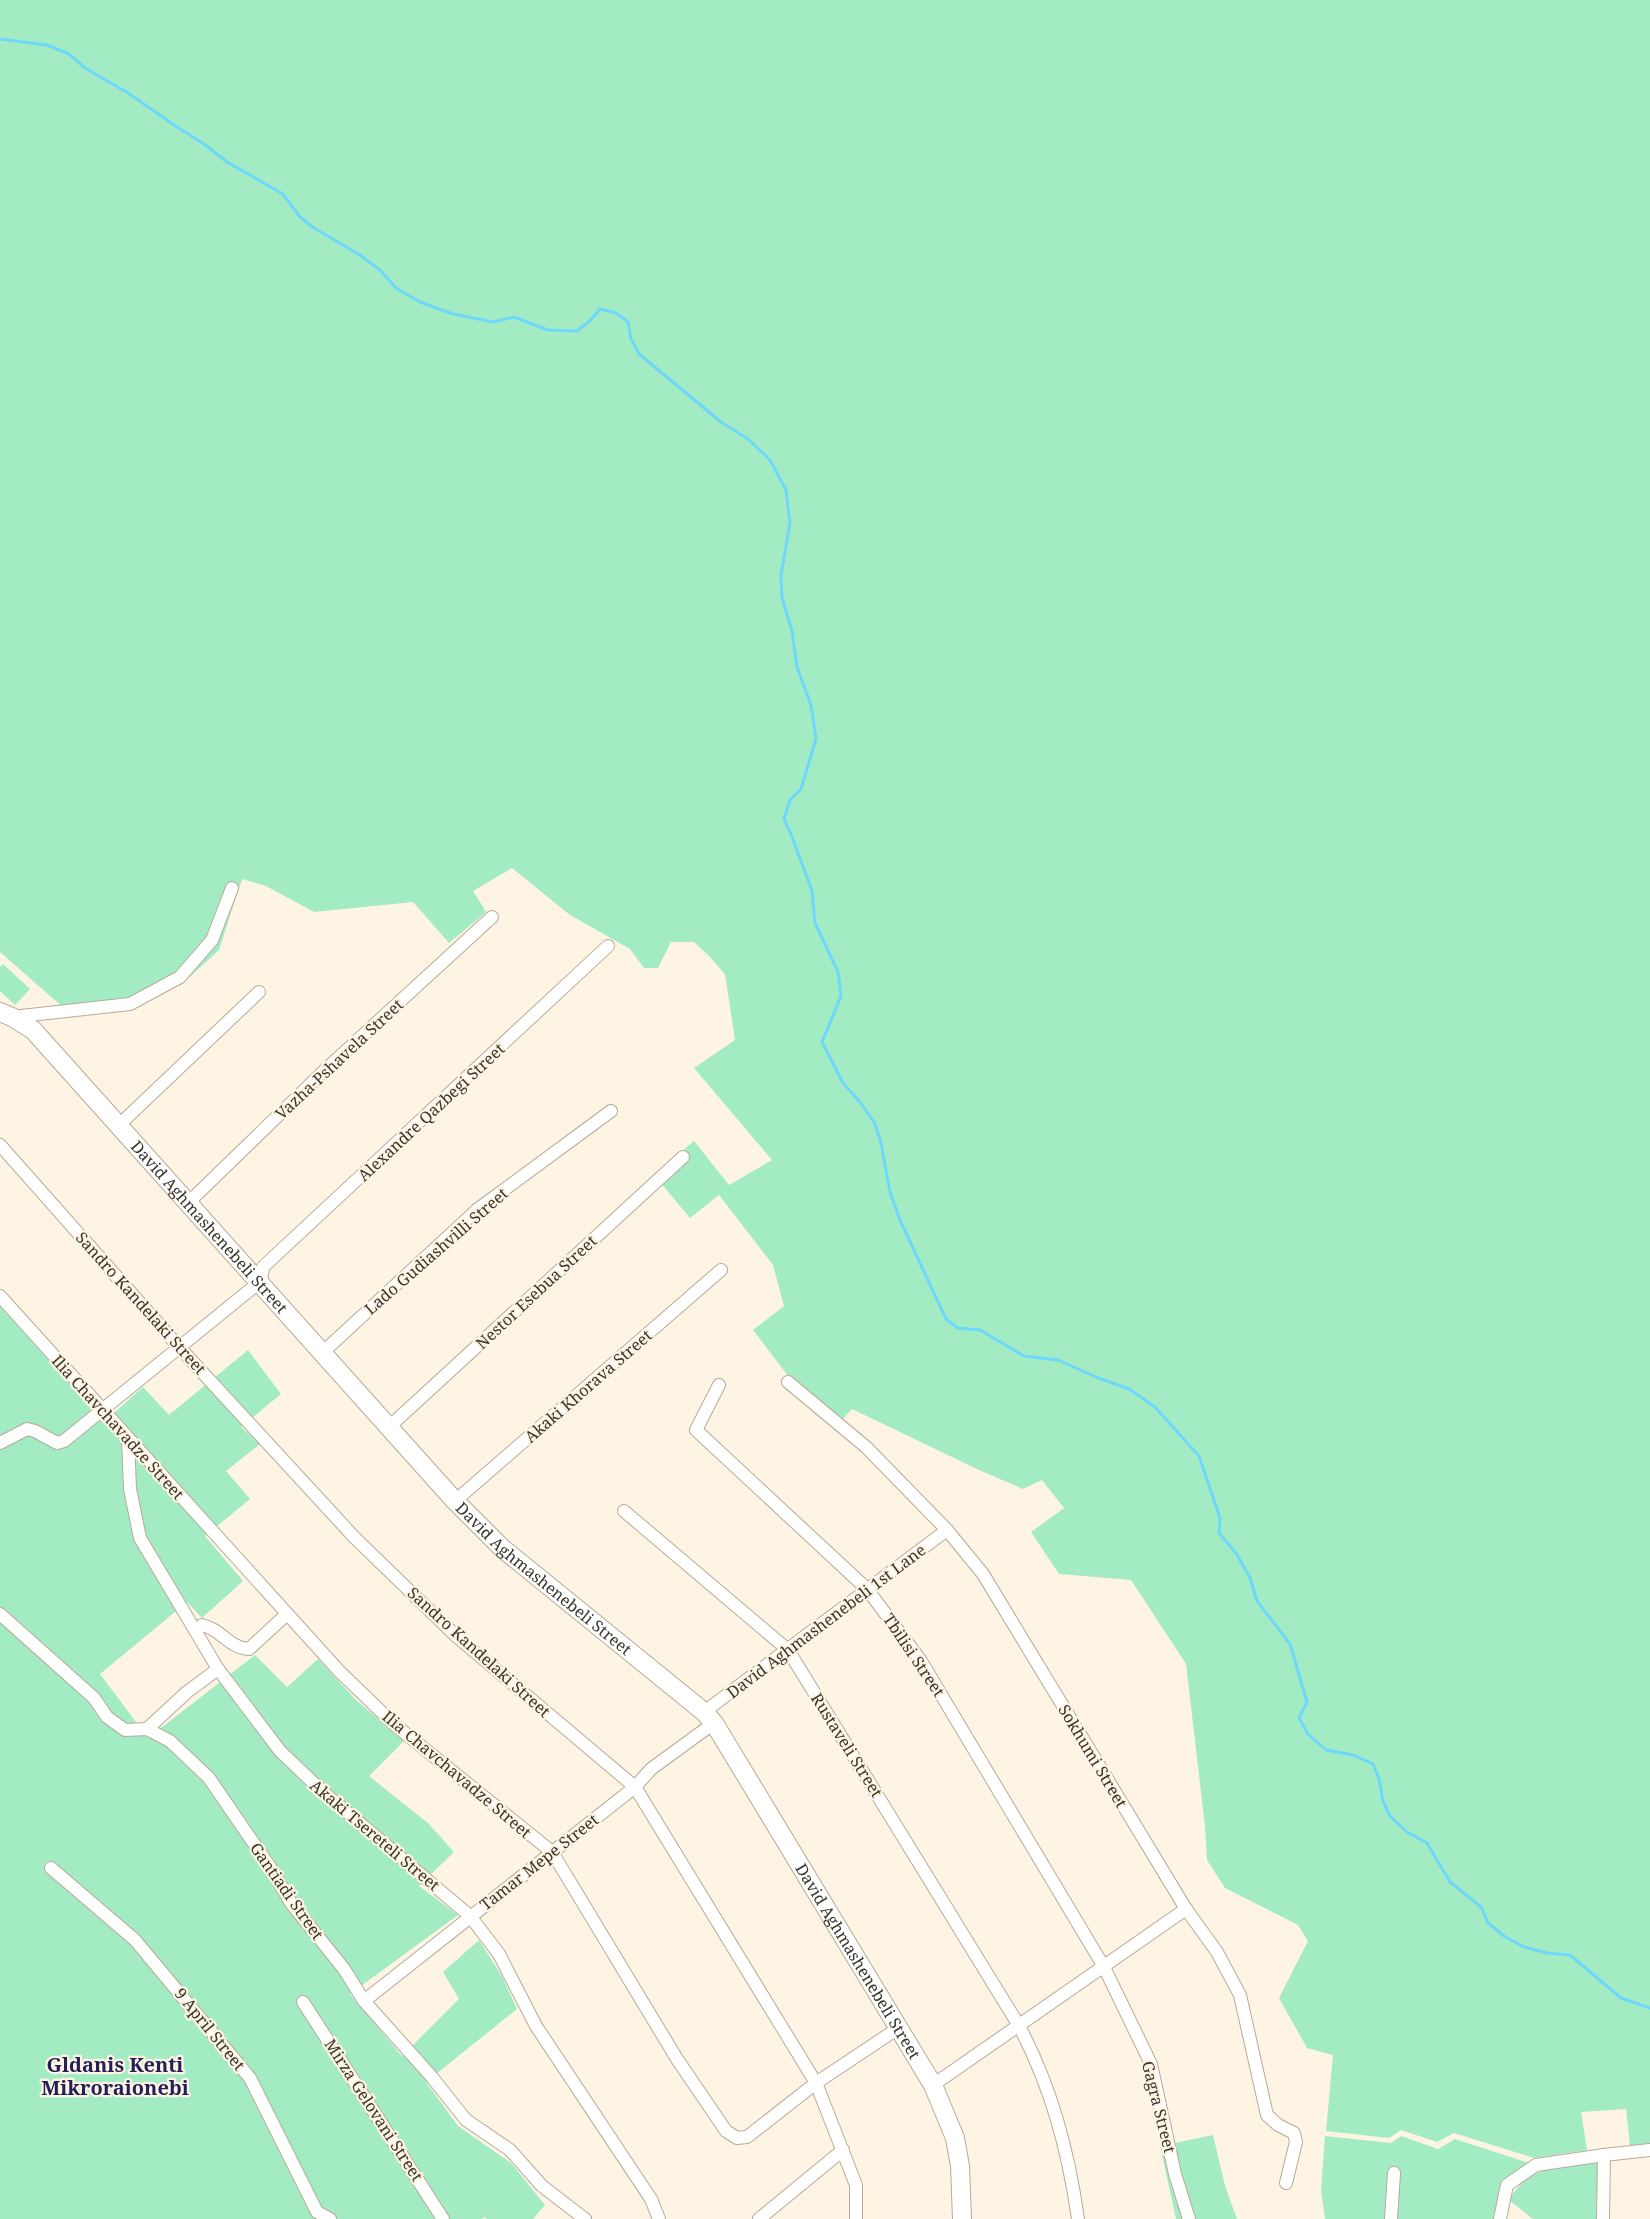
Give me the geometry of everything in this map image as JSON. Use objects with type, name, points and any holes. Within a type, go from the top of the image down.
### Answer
[{"type":"street","points":[[6,1014],[130,1004],[180,977],[212,940],[232,888]]},
{"type":"street","name":"Vazha-Pshavela Street","points":[[188,1203],[324,1071],[492,917]]},
{"type":"street","name":"Alexandre Qazbegi Street","points":[[261,1281],[263,1267],[608,946]]},
{"type":"street","points":[[118,1126],[259,992]]},
{"type":"street","name":"David Aghmashenebeli Street","points":[[6,1014],[33,1030],[261,1281],[322,1353],[455,1501],[502,1548],[709,1718],[900,2027],[933,2085],[956,2138],[960,2166],[962,2219]]},
{"type":"street","name":"Lado Gudiashvilli Street","points":[[322,1353],[478,1209],[611,1111]]},
{"type":"street","name":"Sandro Kandelaki Street","points":[[0,1145],[179,1347],[354,1537],[456,1636],[635,1787],[816,2083],[856,2184],[856,2219]]},
{"type":"street","name":"Nestor Esebua Street","points":[[388,1427],[683,1157]]},
{"type":"street","name":"Akaki Khorava Street","points":[[455,1501],[721,1270]]},
{"type":"street","points":[[0,1443],[27,1429],[57,1443],[64,1441],[261,1281]]},
{"type":"street","name":"Ilia Chavchavadze Street","points":[[0,1296],[339,1671],[395,1725],[552,1852],[677,2059],[726,2131],[737,2138],[747,2136],[816,2083],[900,2027]]},
{"type":"street","name":"Sokhumi Street","points":[[788,1382],[866,1447],[947,1530],[983,1574],[1186,1909],[1216,1952],[1240,1995],[1267,2115],[1278,2125],[1293,2133],[1296,2142],[1286,2183]]},
{"type":"street","name":"Tbilisi Street","points":[[719,1385],[696,1430],[867,1589],[921,1661],[1104,1967]]},
{"type":"street","name":"Akaki Tsereteli Street","points":[[128,1437],[130,1489],[140,1538],[218,1670],[280,1751],[323,1792],[470,1916],[499,1954],[536,2026],[651,2199],[659,2219]]},
{"type":"street","name":"Rustaveli Street","points":[[624,1511],[788,1650],[1018,2024],[1037,2059],[1063,2134],[1078,2219]]},
{"type":"street","name":"David Aghmashenebeli 1st Lane","points":[[709,1718],[788,1650],[947,1530]]},
{"type":"street","name":"Gantiadi Street","points":[[0,1614],[94,1698],[107,1717],[125,1730],[147,1729],[170,1741],[209,1778],[270,1867],[291,1903],[344,1969],[364,2001],[431,2076],[466,2120],[510,2150],[542,2186],[585,2219]]},
{"type":"street","points":[[195,1630],[202,1624],[209,1626],[231,1644],[240,1649],[249,1649],[287,1614]]},
{"type":"street","points":[[147,1729],[187,1692],[218,1670]]},
{"type":"street","name":"Tamar Mepe Street","points":[[364,2001],[635,1787],[651,1769],[709,1718]]},
{"type":"street","name":"9 April Street","points":[[51,1868],[135,1940],[250,2078],[317,2212],[330,2219]]},
{"type":"street","points":[[933,2085],[1186,1909]]},
{"type":"street","name":"Gagra Street","points":[[1104,1967],[1151,2064],[1175,2174],[1189,2219]]},
{"type":"street","name":"Mirza Gelovani Street","points":[[303,2002],[443,2219]]},
{"type":"street","points":[[759,2219],[843,2150]]},
{"type":"street","points":[[1500,2219],[1507,2185],[1536,2165],[1650,2150]]},
{"type":"street","points":[[1603,2219],[1604,2155]]},
{"type":"street","points":[[1391,2219],[1394,2173]]},
{"type":"green space","points":[[0,0],[1650,0],[1650,2143],[1630,2146],[1626,2109],[1581,2112],[1587,2150],[1534,2158],[1454,2133],[1437,2142],[1401,2130],[1389,2138],[1326,2131],[1333,2055],[1307,2048],[1279,1998],[1308,1941],[1298,1925],[1225,1888],[1207,1860],[1186,1664],[1131,1580],[1059,1574],[1031,1532],[1064,1508],[1042,1480],[1023,1489],[852,1409],[842,1420],[789,1377],[753,1330],[784,1306],[773,1265],[719,1195],[690,1218],[654,1175],[694,1141],[729,1185],[772,1160],[694,1068],[735,1040],[725,974],[694,942],[671,942],[658,968],[644,968],[630,949],[570,915],[512,868],[473,891],[486,912],[449,943],[413,902],[314,912],[266,886],[242,879],[219,950],[181,985],[121,1002],[65,1009],[0,952]]},
{"type":"green space","points":[[3,964],[30,989],[15,1005],[0,991],[0,967]]},
{"type":"green space","points":[[0,1306],[104,1422],[143,1387],[169,1415],[248,1350],[281,1394],[241,1427],[260,1444],[226,1471],[250,1499],[205,1536],[243,1581],[202,1618],[187,1602],[100,1674],[148,1738],[255,1655],[287,1687],[318,1659],[355,1699],[404,1741],[369,1776],[429,1824],[454,1852],[419,1886],[458,1915],[350,1994],[402,2056],[459,1999],[443,1972],[479,1940],[503,1978],[517,2009],[426,2082],[458,2126],[511,2163],[545,2205],[533,2219],[487,2219],[484,2217],[482,2219],[0,2219]]},
{"type":"green space","points":[[1213,2135],[1225,2186],[1237,2219],[1176,2219],[1160,2146]]},
{"type":"green space","points":[[1325,2136],[1391,2143],[1401,2136],[1438,2149],[1455,2139],[1529,2163],[1502,2183],[1493,2217],[1495,2219],[1325,2219],[1321,2190]]},
{"type":"green space","points":[[1598,2163],[1596,2219],[1533,2219],[1509,2200],[1527,2179],[1537,2173],[1559,2167]]},
{"type":"waterway","points":[[0,39],[47,45],[69,54],[85,68],[128,93],[227,162],[283,194],[300,217],[314,228],[360,255],[380,270],[396,288],[420,302],[453,314],[493,322],[514,317],[548,330],[577,331],[600,309],[616,313],[628,322],[631,339],[639,354],[721,422],[748,439],[770,460],[786,490],[790,523],[781,575],[782,598],[792,631],[797,667],[811,705],[816,739],[801,789],[790,800],[784,819],[812,891],[815,923],[838,972],[841,996],[822,1042],[843,1083],[861,1103],[875,1124],[890,1192],[900,1220],[946,1319],[958,1328],[980,1330],[1024,1356],[1058,1360],[1129,1389],[1155,1407],[1199,1456],[1220,1518],[1219,1533],[1236,1553],[1250,1578],[1257,1601],[1290,1644],[1307,1702],[1299,1718],[1308,1734],[1326,1750],[1353,1755],[1373,1764],[1379,1779],[1383,1801],[1390,1816],[1407,1832],[1427,1843],[1450,1882],[1481,1907],[1488,1923],[1504,1936],[1524,1947],[1547,1953],[1570,1955],[1621,1998],[1650,2008]]},
{"type":"district","name":"Gldanis Kenti Mikroraionebi","points":[[115,2076]]}]
